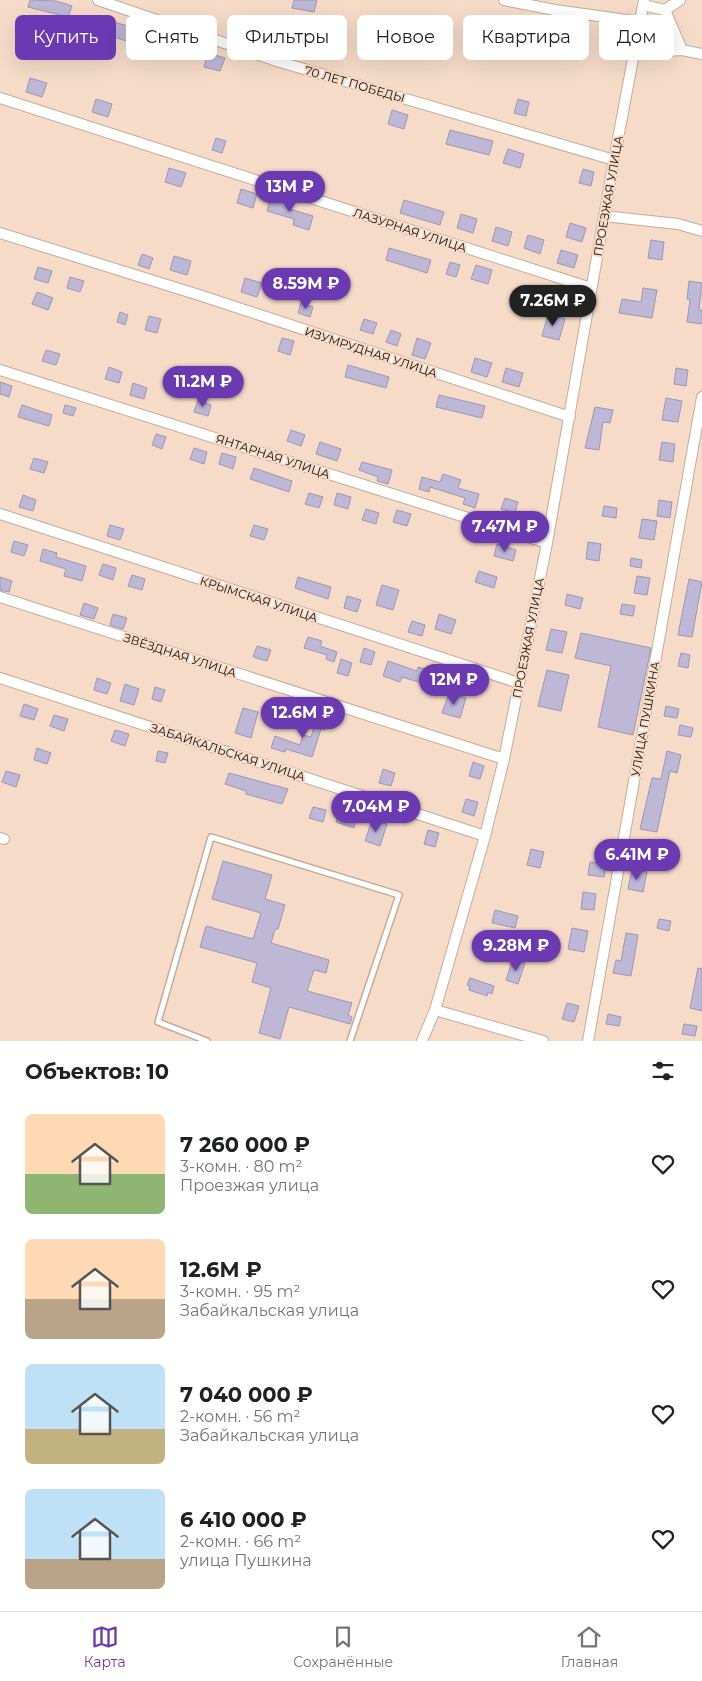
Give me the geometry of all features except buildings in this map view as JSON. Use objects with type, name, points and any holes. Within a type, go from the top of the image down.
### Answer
[{"type":"street","name":"70 ЛЕТ ПОБЕДЫ","points":[[98,0],[280,62],[614,160]]},
{"type":"street","points":[[504,0],[599,16]]},
{"type":"street","points":[[665,10],[680,0]]},
{"type":"street","name":"ПРОЕЗЖАЯ УЛИЦА","points":[[642,15],[644,2]]},
{"type":"street","points":[[644,2],[665,10],[682,50]]},
{"type":"street","points":[[674,51],[702,54]]},
{"type":"street","name":"ПРОЕЗЖАЯ УЛИЦА","points":[[422,1041],[435,1010],[486,836],[504,759],[547,543],[591,288],[634,60]]},
{"type":"street","name":"ЛАЗУРНАЯ УЛИЦА","points":[[0,98],[591,288]]},
{"type":"street","points":[[604,216],[678,224],[702,231]]},
{"type":"street","name":"ИЗУМРУДНАЯ УЛИЦА","points":[[0,233],[570,417]]},
{"type":"street","name":"ЯНТАРНАЯ УЛИЦА","points":[[0,370],[547,543]]},
{"type":"street","name":"УЛИЦА ПУШКИНА","points":[[588,1041],[702,397]]},
{"type":"street","name":"КРЫМСКАЯ УЛИЦА","points":[[0,514],[519,683]]},
{"type":"street","name":"ЗВЁЗДНАЯ УЛИЦА","points":[[0,597],[504,759]]},
{"type":"street","name":"ЗАБАЙКАЛЬСКАЯ УЛИЦА","points":[[0,678],[486,836]]},
{"type":"street","points":[[435,1010],[543,1041]]},
{"type":"lane","points":[[207,1041],[158,1022],[211,837],[399,895],[350,1041]]}]
